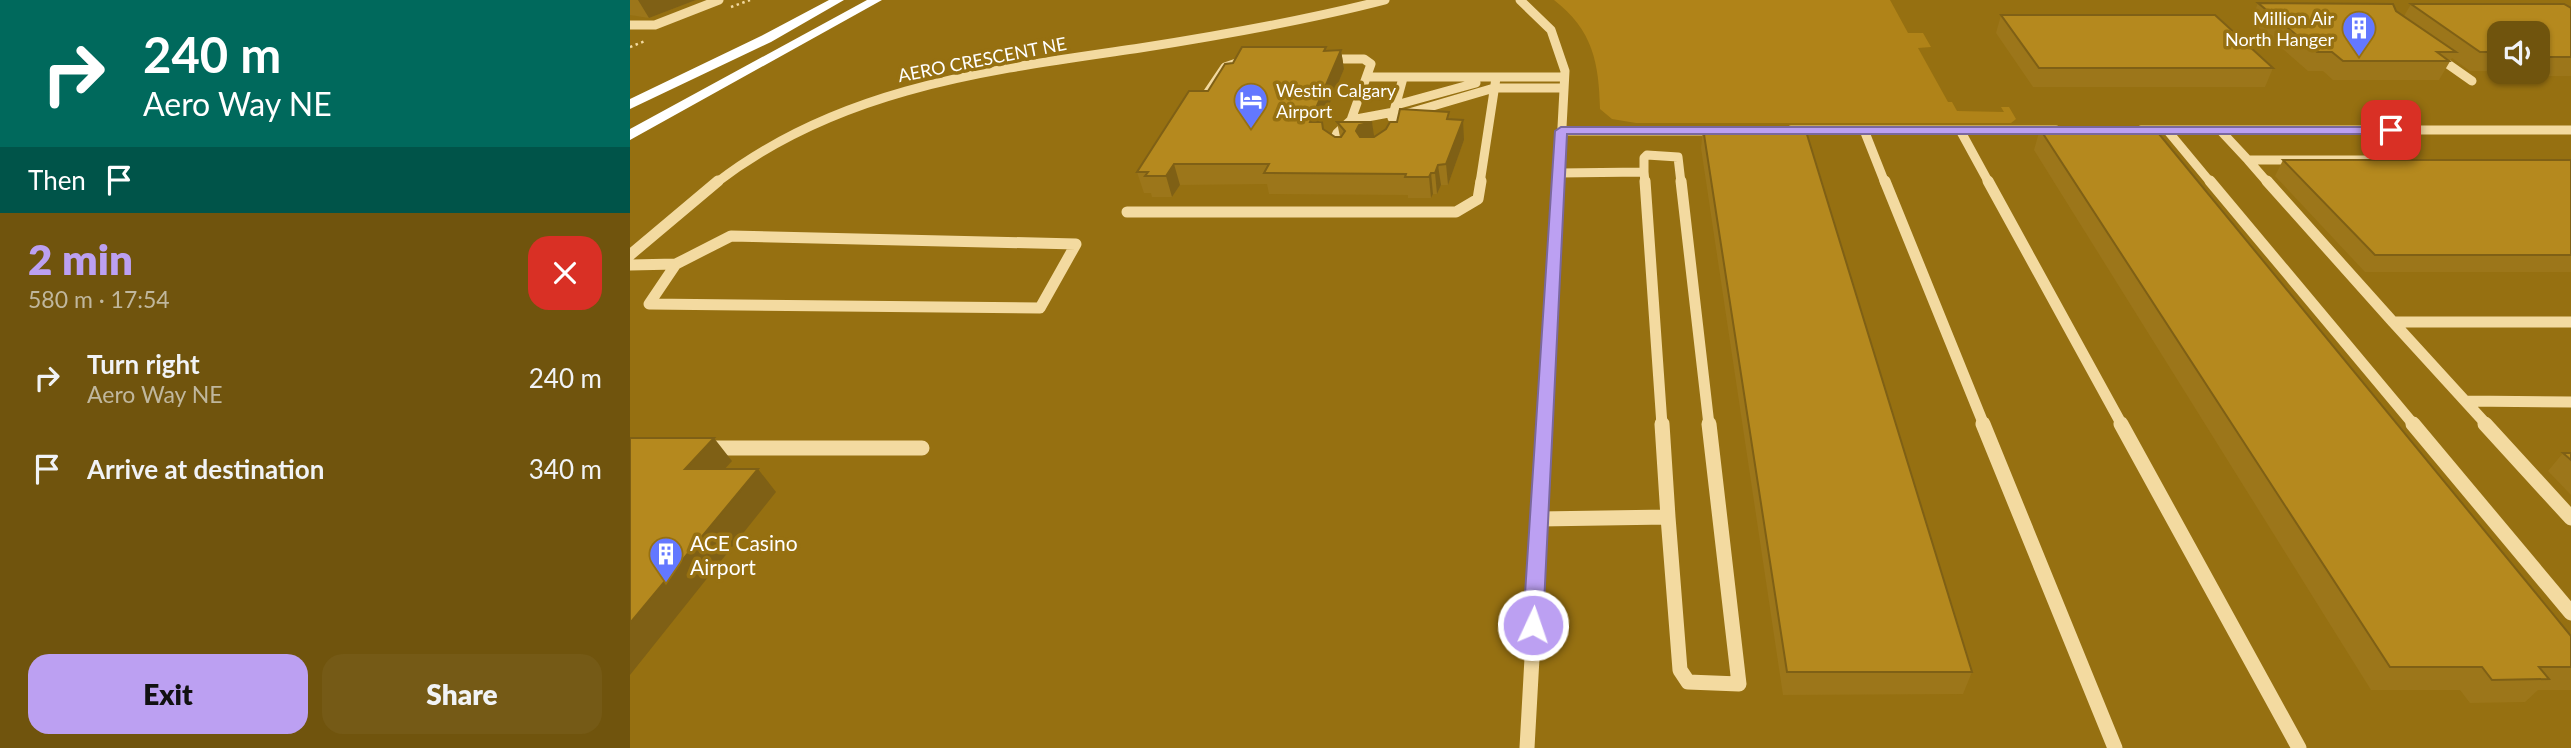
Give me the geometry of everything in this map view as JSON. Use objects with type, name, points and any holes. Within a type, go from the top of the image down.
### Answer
[{"type":"highway","points":[[630,94],[829,0]]},
{"type":"highway","points":[[630,105],[766,39],[838,0]]},
{"type":"highway","points":[[630,124],[870,0]]},
{"type":"highway","points":[[630,135],[876,0]]},
{"type":"street","points":[[630,25],[655,25],[719,0]]},
{"type":"street","name":"AERO CRESCENT NE","points":[[630,255],[746,160],[794,131],[842,110],[952,78],[1242,40],[1320,16],[1385,0]]},
{"type":"street","points":[[1520,0],[1551,30],[1564,71],[1527,748]]},
{"type":"street","points":[[1235,60],[1242,40]]},
{"type":"street","points":[[2423,45],[2472,81]]},
{"type":"street","points":[[1321,59],[1364,59],[1371,64],[1361,92]]},
{"type":"street","points":[[1202,100],[1223,65],[1235,60],[1263,60]]},
{"type":"street","points":[[1367,77],[1495,83],[1564,83]]},
{"type":"street","points":[[1388,131],[1403,78]]},
{"type":"street","points":[[1351,120],[1394,112],[1495,83]]},
{"type":"street","points":[[1128,212],[1456,212],[1478,199],[1495,83]]},
{"type":"street","points":[[1342,150],[1332,145],[1337,133],[1351,120],[1357,103]]},
{"type":"street","points":[[1864,130],[2115,748]]},
{"type":"street","points":[[1960,130],[2298,748]]},
{"type":"street","points":[[1781,131],[2062,130]]},
{"type":"street","points":[[2127,130],[2571,130]]},
{"type":"street","points":[[2167,130],[2571,613]]},
{"type":"street","points":[[2220,130],[2571,518]]},
{"type":"street","points":[[1561,131],[1726,131]]},
{"type":"street","points":[[1647,155],[1678,157],[1740,684],[1688,682],[1680,670],[1668,517],[1644,172],[1644,158],[1647,155]]},
{"type":"street","points":[[2248,160],[2410,160]]},
{"type":"street","points":[[1559,173],[1644,172]]},
{"type":"street","points":[[630,265],[676,264],[731,236],[1076,244],[1040,308],[649,304],[676,264]]},
{"type":"street","points":[[2393,321],[2571,322]]},
{"type":"street","points":[[2465,401],[2571,402]]},
{"type":"street","points":[[695,448],[922,448]]},
{"type":"street","points":[[1539,519],[1668,517]]},
{"type":"shaded area","points":[[1554,0],[1890,0],[1908,33],[1923,33],[1931,47],[1918,48],[1948,102],[1952,102],[1957,111],[2004,112],[2001,107],[2009,107],[2016,119],[2011,123],[1636,123],[1612,119],[1600,109],[1598,77],[1591,48],[1578,23]]},
{"type":"building","points":[[2258,3],[2393,4],[2396,11],[2456,52],[2437,52],[2449,61],[2343,61],[2332,52],[2317,52]]},
{"type":"building","points":[[2411,4],[2564,4],[2571,8],[2571,57],[2550,57],[2550,21],[2487,21],[2487,52],[2480,52]]},
{"type":"building","points":[[2001,15],[2215,15],[2273,68],[2039,68]]},
{"type":"building","name":"Westin Calgary Airport","points":[[1242,47],[1326,47],[1324,51],[1341,50],[1310,122],[1322,122],[1323,129],[1335,137],[1341,137],[1345,131],[1337,122],[1372,122],[1359,125],[1356,131],[1360,137],[1374,137],[1386,129],[1390,122],[1397,122],[1400,109],[1449,112],[1447,119],[1463,120],[1446,164],[1438,165],[1435,173],[1431,173],[1429,177],[1405,177],[1406,174],[1264,173],[1269,164],[1174,164],[1166,176],[1145,176],[1148,172],[1137,172],[1189,91],[1208,91],[1225,64],[1233,63]]},
{"type":"building","points":[[1703,128],[1805,128],[1972,672],[1787,672]]},
{"type":"building","points":[[2040,129],[2155,129],[2571,636],[2571,667],[2539,667],[2549,679],[2492,680],[2482,667],[2390,667]]},
{"type":"building","points":[[2283,160],[2571,160],[2571,255],[2375,255]]},
{"type":"building","points":[[630,438],[714,438],[685,469],[758,469],[630,623]]},
{"type":"place","name":"Million Air North Hanger","points":[[2359,58]]},
{"type":"place","name":"Westin Calgary Airport","points":[[1251,130]]},
{"type":"place","name":"ACE Casino Airport","points":[[666,584]]},
{"type":"route","points":[[1533,625],[1561,131],[2391,130]]}]
